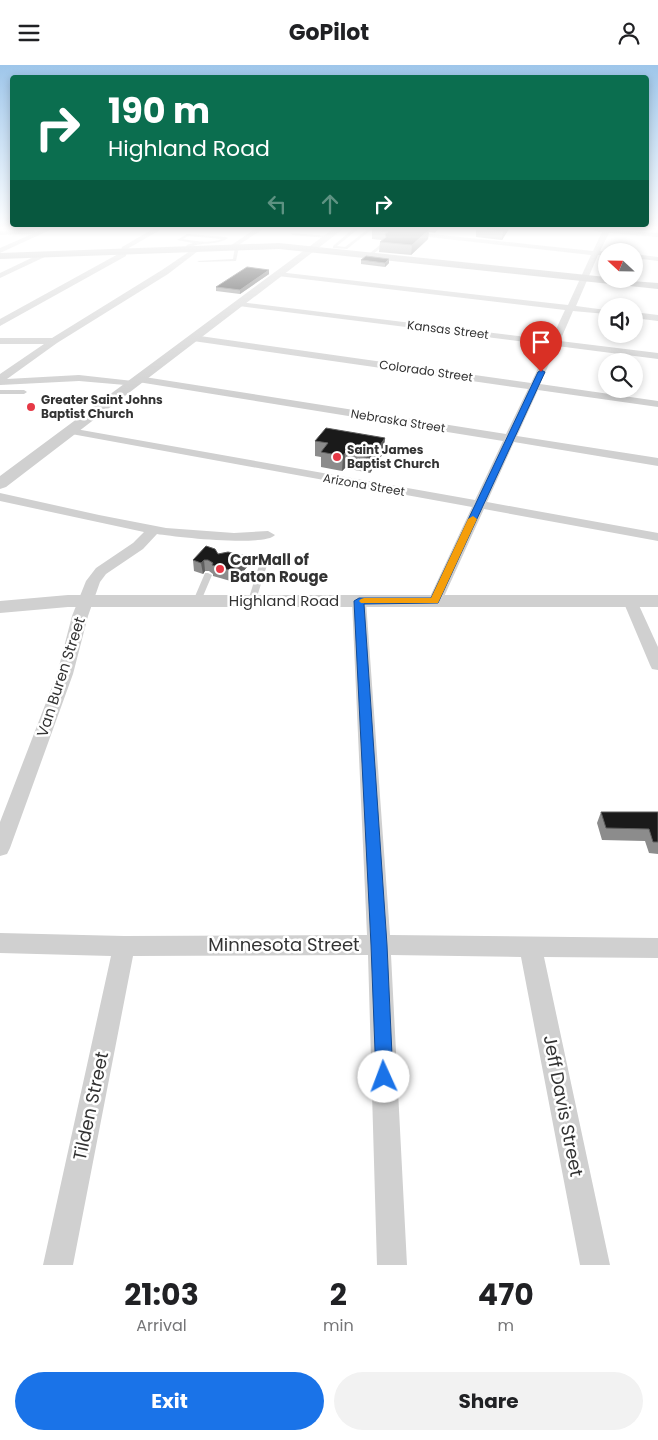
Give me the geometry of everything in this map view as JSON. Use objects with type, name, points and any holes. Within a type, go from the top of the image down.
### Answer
[{"type":"street","points":[[0,323],[68,285]]},
{"type":"street","points":[[0,381],[54,341],[144,285]]},
{"type":"street","points":[[0,484],[264,285]]},
{"type":"street","points":[[372,285],[598,311]]},
{"type":"street","points":[[434,601],[511,439],[580,285]]},
{"type":"street","name":"Kansas Street","points":[[239,304],[658,356]]},
{"type":"street","points":[[643,316],[658,318]]},
{"type":"street","name":"Colorado Street","points":[[193,338],[658,403]]},
{"type":"street","points":[[0,341],[54,341]]},
{"type":"street","name":"Nebraska Street","points":[[0,381],[79,378],[136,381],[658,462]]},
{"type":"street","name":"Arizona Street","points":[[70,431],[658,537]]},
{"type":"street","points":[[0,497],[154,530],[217,537],[268,535]]},
{"type":"street","name":"Van Buren Street","points":[[0,848],[65,674],[86,601],[96,576],[138,546],[154,530]]},
{"type":"street","name":"Highland Road","points":[[0,607],[50,602],[86,601],[658,601]]},
{"type":"street","points":[[359,601],[379,945],[392,1265]]},
{"type":"street","points":[[630,601],[658,665]]},
{"type":"street","name":"Minnesota Street","points":[[0,943],[124,946],[379,945],[658,948]]},
{"type":"street","name":"Tilden Street","points":[[58,1265],[124,946]]},
{"type":"street","name":"Jeff Davis Street","points":[[531,948],[594,1265]]},
{"type":"lane","points":[[0,391],[24,392]]},
{"type":"lane","points":[[227,558],[232,555],[261,559],[264,562],[252,601]]},
{"type":"lane","points":[[196,601],[208,575]]},
{"type":"building","points":[[219,285],[247,285],[240,290],[216,287]]},
{"type":"building","points":[[326,428],[385,438],[371,458],[345,453],[343,456],[321,452],[328,443],[315,441]]},
{"type":"building","points":[[206,546],[215,549],[218,554],[228,552],[246,556],[233,571],[212,565],[213,563],[208,560],[204,560],[201,563],[193,560]]},
{"type":"building","points":[[601,812],[658,812],[658,842],[653,842],[649,829],[606,828]]},
{"type":"slow traffic","points":[[364,601],[434,601],[473,519]]},
{"type":"place","name":"Greater Saint Johns Baptist Church","points":[[31,407]]},
{"type":"place","name":"Saint James Baptist Church","points":[[337,457]]},
{"type":"place","name":"CarMall of Baton Rouge","points":[[220,569]]},
{"type":"route","points":[[384,1077],[379,945],[359,601],[434,601],[541,372]]}]
